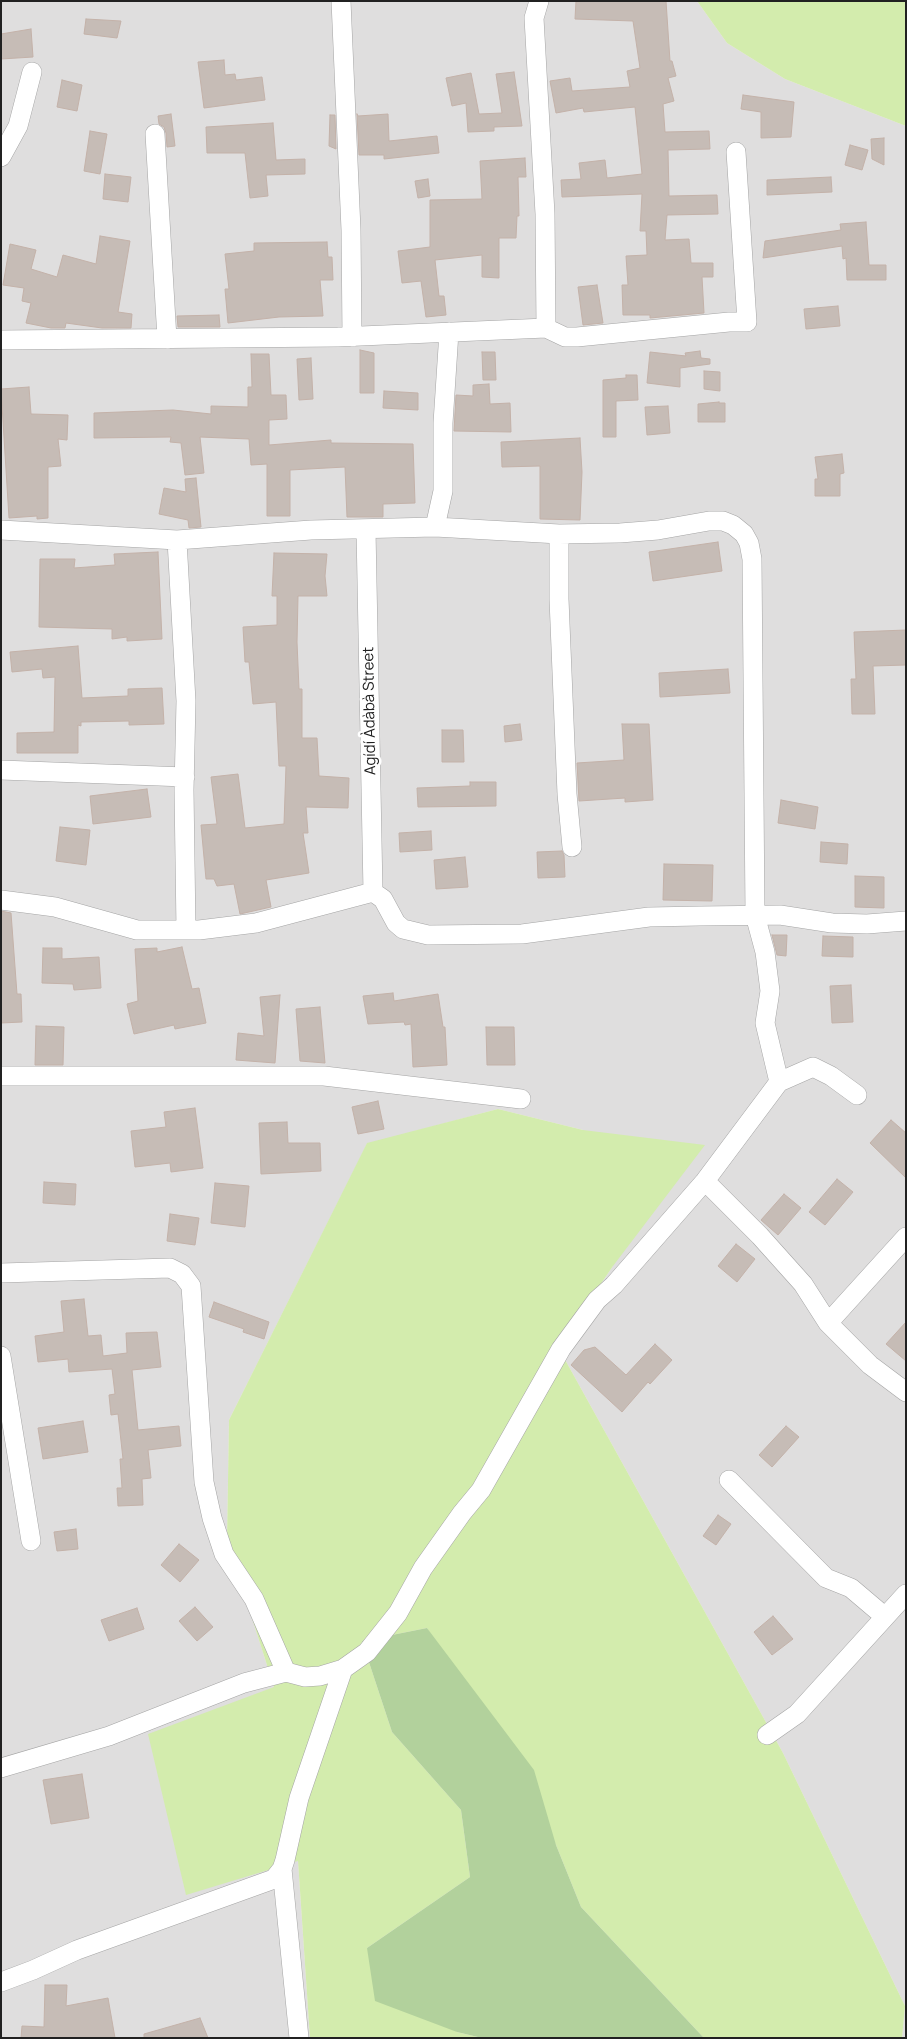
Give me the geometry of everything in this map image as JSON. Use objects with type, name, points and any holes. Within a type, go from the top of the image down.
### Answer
[{"type":"street","points":[[340,1],[350,230],[352,337]]},
{"type":"street","points":[[539,1],[534,18],[545,214],[546,328]]},
{"type":"street","points":[[1,157],[18,126],[32,72]]},
{"type":"street","points":[[155,134],[167,339]]},
{"type":"street","points":[[1,340],[352,337],[546,328],[565,337],[577,338],[729,322],[747,322],[736,152]]},
{"type":"street","points":[[435,527],[443,491],[443,423],[449,332]]},
{"type":"street","points":[[1,530],[177,540],[312,530],[435,527],[559,534],[634,533],[709,521],[723,521],[733,525],[744,534],[749,543],[752,559],[755,915],[765,952],[770,992],[765,1023],[780,1082]]},
{"type":"street","name":"Agídí Àdàbà Street","points":[[366,530],[373,892]]},
{"type":"street","points":[[559,534],[559,599],[567,794],[572,847]]},
{"type":"street","points":[[177,540],[186,701],[186,930]]},
{"type":"street","points":[[1,770],[185,777]]},
{"type":"street","points":[[1,900],[55,907],[137,930],[186,930],[256,923],[373,892],[383,899],[402,930],[428,935],[522,934],[649,917],[780,915],[832,922],[867,924],[906,921]]},
{"type":"street","points":[[1,1768],[109,1736],[244,1682],[286,1672],[305,1677],[320,1676],[343,1669],[367,1652],[398,1613],[423,1568],[481,1490],[566,1342],[597,1300],[614,1285],[705,1181],[780,1082],[813,1067],[831,1076],[857,1095]]},
{"type":"street","points":[[1,1076],[324,1076],[521,1099]]},
{"type":"street","points":[[705,1181],[760,1236],[803,1284],[828,1323],[870,1365],[906,1392]]},
{"type":"street","points":[[828,1323],[906,1237]]},
{"type":"street","points":[[1,1274],[170,1268],[182,1274],[191,1286],[204,1482],[212,1518],[224,1554],[254,1599],[286,1672]]},
{"type":"street","points":[[1,1356],[31,1541]]},
{"type":"street","points":[[729,1480],[826,1578],[852,1588],[884,1616]]},
{"type":"street","points":[[767,1735],[797,1714],[906,1594]]},
{"type":"street","points":[[299,2038],[282,1869],[299,1798],[343,1669]]},
{"type":"street","points":[[1,1982],[77,1950],[274,1879],[282,1869]]},
{"type":"shaded area","points":[[1,1],[697,1],[727,43],[785,79],[906,126],[906,2038],[902,2038],[905,2006],[783,1753],[558,1347],[613,1266],[583,1130],[498,1109],[367,1144],[229,1420],[227,1540],[274,1687],[298,1861],[310,2038],[1,2038]]},
{"type":"green space","points":[[697,1],[906,1],[906,126],[785,79],[727,43]]},
{"type":"green space","points":[[498,1109],[583,1130],[705,1145],[613,1266],[558,1347],[783,1753],[905,2006],[902,2038],[704,2038],[581,1907],[556,1845],[427,1628],[362,1641],[392,1732],[461,1810],[470,1877],[367,1948],[457,2032],[482,2038],[310,2038],[298,1861],[186,1895],[148,1734],[274,1687],[227,1540],[229,1420],[367,1143]]},
{"type":"green space","points":[[427,1628],[534,1770],[556,1845],[581,1907],[704,2038],[482,2038],[457,2032],[375,2001],[367,1948],[470,1877],[461,1810],[392,1732],[362,1641]]},
{"type":"building","points":[[576,1],[666,1],[670,61],[672,61],[676,76],[668,78],[674,101],[663,104],[665,132],[709,131],[710,149],[668,150],[669,196],[717,195],[718,214],[667,215],[665,240],[689,239],[691,263],[713,263],[713,277],[702,277],[704,313],[650,318],[650,315],[623,315],[622,285],[628,285],[626,256],[647,255],[646,231],[640,231],[642,194],[562,197],[561,180],[581,179],[579,163],[605,160],[607,178],[642,174],[635,107],[584,112],[583,108],[556,113],[550,81],[570,78],[572,91],[630,87],[627,71],[640,68],[633,21],[575,19]]},
{"type":"building","points":[[86,19],[121,21],[117,38],[84,34]]},
{"type":"building","points":[[31,29],[33,57],[1,59],[1,34]]},
{"type":"building","points":[[224,60],[225,75],[235,74],[236,80],[262,77],[265,100],[204,108],[198,62]]},
{"type":"building","points":[[514,72],[522,126],[494,127],[494,131],[468,132],[466,103],[452,106],[446,78],[471,73],[479,114],[502,113],[496,74]]},
{"type":"building","points":[[62,80],[82,85],[77,111],[57,107]]},
{"type":"building","points":[[743,95],[794,102],[791,137],[761,138],[761,112],[741,109]]},
{"type":"building","points":[[171,114],[175,146],[167,147],[166,133],[164,127],[159,124],[158,116]]},
{"type":"building","points":[[357,114],[358,116],[388,114],[389,141],[437,136],[439,153],[384,159],[384,155],[359,155]]},
{"type":"building","points":[[330,115],[335,115],[336,149],[329,146]]},
{"type":"building","points":[[273,123],[276,160],[305,159],[305,174],[266,175],[268,196],[250,198],[245,153],[207,153],[206,127]]},
{"type":"building","points":[[90,131],[107,134],[100,174],[84,171]]},
{"type":"building","points":[[884,138],[884,165],[872,159],[871,139]]},
{"type":"building","points":[[850,145],[868,150],[862,170],[845,165]]},
{"type":"building","points":[[525,158],[526,177],[518,177],[519,216],[517,216],[516,238],[499,238],[499,278],[482,277],[482,255],[435,260],[439,296],[444,296],[446,315],[426,317],[421,281],[402,283],[398,251],[430,247],[430,200],[482,199],[480,161]]},
{"type":"building","points":[[105,174],[131,177],[128,202],[103,199]]},
{"type":"building","points":[[831,177],[832,192],[767,195],[767,180]]},
{"type":"building","points":[[428,179],[430,196],[418,198],[415,181]]},
{"type":"building","points":[[866,222],[869,265],[886,265],[886,280],[847,280],[846,258],[843,259],[842,246],[763,258],[765,241],[841,230],[840,224]]},
{"type":"building","points":[[100,236],[130,241],[118,312],[132,314],[131,328],[102,328],[66,323],[65,328],[51,328],[26,323],[31,303],[22,301],[24,288],[3,285],[10,244],[36,250],[31,269],[57,277],[63,255],[96,264]]},
{"type":"building","points":[[327,242],[328,257],[332,257],[333,280],[320,280],[323,316],[279,317],[228,323],[225,289],[229,289],[225,254],[254,251],[254,243]]},
{"type":"building","points":[[597,285],[603,323],[583,325],[578,287]]},
{"type":"building","points":[[838,306],[840,326],[806,329],[804,309]]},
{"type":"building","points":[[219,315],[220,327],[178,327],[177,316]]},
{"type":"building","points":[[360,350],[374,353],[374,393],[360,393]]},
{"type":"building","points":[[700,351],[701,358],[710,359],[710,364],[680,368],[680,387],[647,383],[650,352],[686,356],[685,353]]},
{"type":"building","points":[[482,352],[495,352],[496,380],[483,380]]},
{"type":"building","points":[[251,354],[269,354],[271,395],[286,395],[287,419],[269,420],[269,445],[331,440],[331,443],[413,444],[415,503],[383,504],[383,517],[347,517],[345,467],[290,470],[290,516],[267,516],[267,464],[251,465],[249,439],[200,437],[204,473],[185,475],[181,443],[170,442],[171,437],[94,438],[94,413],[173,410],[211,414],[211,406],[248,407],[248,387],[252,387]]},
{"type":"building","points":[[311,358],[313,399],[299,400],[297,359]]},
{"type":"building","points":[[704,371],[720,372],[720,391],[704,389]]},
{"type":"building","points":[[626,375],[637,375],[638,400],[616,401],[616,437],[603,437],[603,380],[626,378]]},
{"type":"building","points":[[489,384],[490,404],[510,403],[511,432],[454,431],[456,395],[473,396],[473,385]]},
{"type":"building","points":[[29,387],[31,414],[68,415],[67,440],[58,439],[61,466],[48,467],[48,518],[37,519],[37,516],[9,518],[1,389]]},
{"type":"building","points":[[384,391],[418,393],[418,410],[383,408]]},
{"type":"building","points":[[725,403],[725,422],[698,422],[698,404]]},
{"type":"building","points":[[668,406],[670,433],[647,435],[645,407]]},
{"type":"building","points":[[580,438],[582,472],[580,520],[540,519],[540,466],[502,467],[501,442]]},
{"type":"building","points":[[842,454],[844,473],[840,474],[840,496],[815,496],[815,479],[818,479],[815,457]]},
{"type":"building","points":[[196,478],[201,527],[189,528],[188,520],[159,514],[164,488],[186,492],[185,479]]},
{"type":"building","points":[[718,542],[722,571],[653,581],[649,552]]},
{"type":"building","points":[[158,552],[162,639],[127,641],[127,637],[112,639],[112,629],[39,627],[40,559],[75,559],[74,568],[115,565],[114,554]]},
{"type":"building","points":[[274,553],[327,554],[325,576],[327,596],[298,596],[297,642],[299,689],[302,689],[302,738],[317,738],[319,776],[349,778],[348,808],[306,807],[308,833],[303,833],[309,873],[266,880],[271,907],[240,914],[234,884],[217,886],[214,879],[206,879],[201,825],[217,824],[211,777],[238,774],[245,828],[284,824],[286,766],[279,766],[276,702],[253,704],[249,662],[245,662],[243,627],[277,625],[277,596],[272,596]]},
{"type":"building","points":[[906,630],[906,665],[873,666],[875,714],[852,714],[851,679],[856,679],[854,632]]},
{"type":"building","points":[[78,646],[82,698],[128,696],[128,689],[162,688],[164,724],[129,725],[129,721],[81,722],[81,726],[78,725],[78,753],[17,753],[17,733],[54,732],[55,677],[43,678],[42,669],[12,672],[10,652]]},
{"type":"building","points":[[728,669],[730,693],[660,697],[659,673]]},
{"type":"building","points":[[520,724],[522,740],[505,742],[504,726]]},
{"type":"building","points":[[622,724],[649,724],[653,800],[625,802],[625,798],[579,801],[577,763],[624,760]]},
{"type":"building","points":[[442,730],[463,730],[464,762],[442,762]]},
{"type":"building","points":[[470,782],[496,782],[496,806],[418,807],[417,788],[470,786]]},
{"type":"building","points":[[147,789],[151,817],[93,824],[90,796]]},
{"type":"building","points":[[781,800],[818,807],[815,829],[778,823]]},
{"type":"building","points":[[60,827],[90,830],[86,865],[56,861]]},
{"type":"building","points":[[431,831],[432,850],[400,852],[399,833]]},
{"type":"building","points":[[821,842],[848,844],[847,864],[820,862]]},
{"type":"building","points":[[562,851],[564,855],[565,877],[538,878],[537,852]]},
{"type":"building","points":[[465,857],[468,887],[436,889],[434,860]]},
{"type":"building","points":[[664,864],[713,865],[712,901],[663,900]]},
{"type":"building","points":[[855,876],[884,877],[884,908],[855,907]]},
{"type":"building","points":[[1,911],[11,913],[17,994],[21,994],[22,1022],[1,1023]]},
{"type":"building","points":[[772,935],[787,935],[786,956],[777,955]]},
{"type":"building","points":[[823,936],[853,937],[853,957],[822,956]]},
{"type":"building","points":[[182,947],[192,989],[199,988],[206,1023],[175,1029],[174,1025],[134,1034],[127,1004],[138,1001],[135,949],[157,948],[157,952]]},
{"type":"building","points":[[43,948],[62,948],[62,959],[99,957],[101,988],[74,990],[73,984],[42,983]]},
{"type":"building","points":[[851,985],[853,1022],[832,1023],[830,986]]},
{"type":"building","points":[[393,993],[394,1001],[438,994],[443,1027],[445,1027],[447,1065],[413,1067],[411,1024],[405,1025],[404,1022],[368,1024],[363,996]]},
{"type":"building","points":[[280,995],[275,1063],[236,1060],[238,1033],[264,1036],[260,997]]},
{"type":"building","points":[[320,1007],[325,1063],[300,1061],[296,1009]]},
{"type":"building","points":[[36,1026],[64,1027],[63,1065],[35,1065]]},
{"type":"building","points":[[486,1027],[514,1027],[515,1065],[487,1065]]},
{"type":"building","points":[[378,1101],[384,1129],[358,1134],[352,1107]]},
{"type":"building","points":[[195,1108],[203,1168],[171,1172],[170,1163],[135,1167],[131,1131],[166,1127],[164,1112]]},
{"type":"building","points":[[891,1120],[906,1133],[906,1178],[870,1143]]},
{"type":"building","points":[[287,1122],[288,1143],[320,1143],[321,1171],[261,1174],[259,1123]]},
{"type":"building","points":[[837,1179],[853,1192],[825,1225],[809,1212]]},
{"type":"building","points":[[44,1182],[76,1184],[75,1205],[43,1203]]},
{"type":"building","points":[[215,1183],[249,1186],[245,1227],[211,1223]]},
{"type":"building","points":[[784,1194],[801,1208],[778,1235],[761,1220]]},
{"type":"building","points":[[170,1214],[199,1218],[195,1245],[167,1241]]},
{"type":"building","points":[[736,1244],[755,1259],[737,1282],[718,1266]]},
{"type":"building","points":[[84,1299],[88,1336],[101,1335],[103,1356],[127,1353],[126,1333],[157,1332],[161,1367],[132,1370],[138,1430],[179,1426],[181,1446],[148,1450],[151,1478],[142,1479],[143,1505],[118,1506],[117,1488],[122,1488],[120,1459],[123,1459],[118,1414],[111,1415],[109,1395],[115,1394],[112,1369],[69,1372],[68,1359],[38,1362],[35,1336],[64,1332],[61,1301]]},
{"type":"building","points":[[214,1302],[269,1322],[264,1339],[243,1332],[244,1329],[209,1317]]},
{"type":"building","points":[[906,1322],[906,1361],[886,1344]]},
{"type":"building","points":[[655,1344],[672,1360],[650,1384],[648,1382],[622,1412],[571,1365],[584,1350],[595,1347],[626,1375]]},
{"type":"building","points":[[83,1421],[88,1452],[43,1459],[38,1428]]},
{"type":"building","points":[[786,1426],[799,1437],[772,1467],[759,1455]]},
{"type":"building","points":[[718,1515],[731,1524],[716,1545],[703,1536]]},
{"type":"building","points":[[76,1529],[78,1549],[57,1551],[54,1532]]},
{"type":"building","points":[[179,1544],[199,1560],[180,1582],[161,1565]]},
{"type":"building","points":[[195,1607],[213,1627],[197,1641],[179,1621]]},
{"type":"building","points":[[137,1608],[144,1629],[109,1641],[101,1620]]},
{"type":"building","points":[[773,1616],[793,1639],[772,1655],[754,1632]]},
{"type":"building","points":[[82,1774],[89,1818],[51,1824],[43,1780]]},
{"type":"building","points":[[45,1985],[67,1985],[66,2006],[108,1998],[115,2038],[21,2038],[22,2026],[44,2027]]},
{"type":"building","points":[[200,2018],[208,2038],[144,2038],[144,2034]]}]
